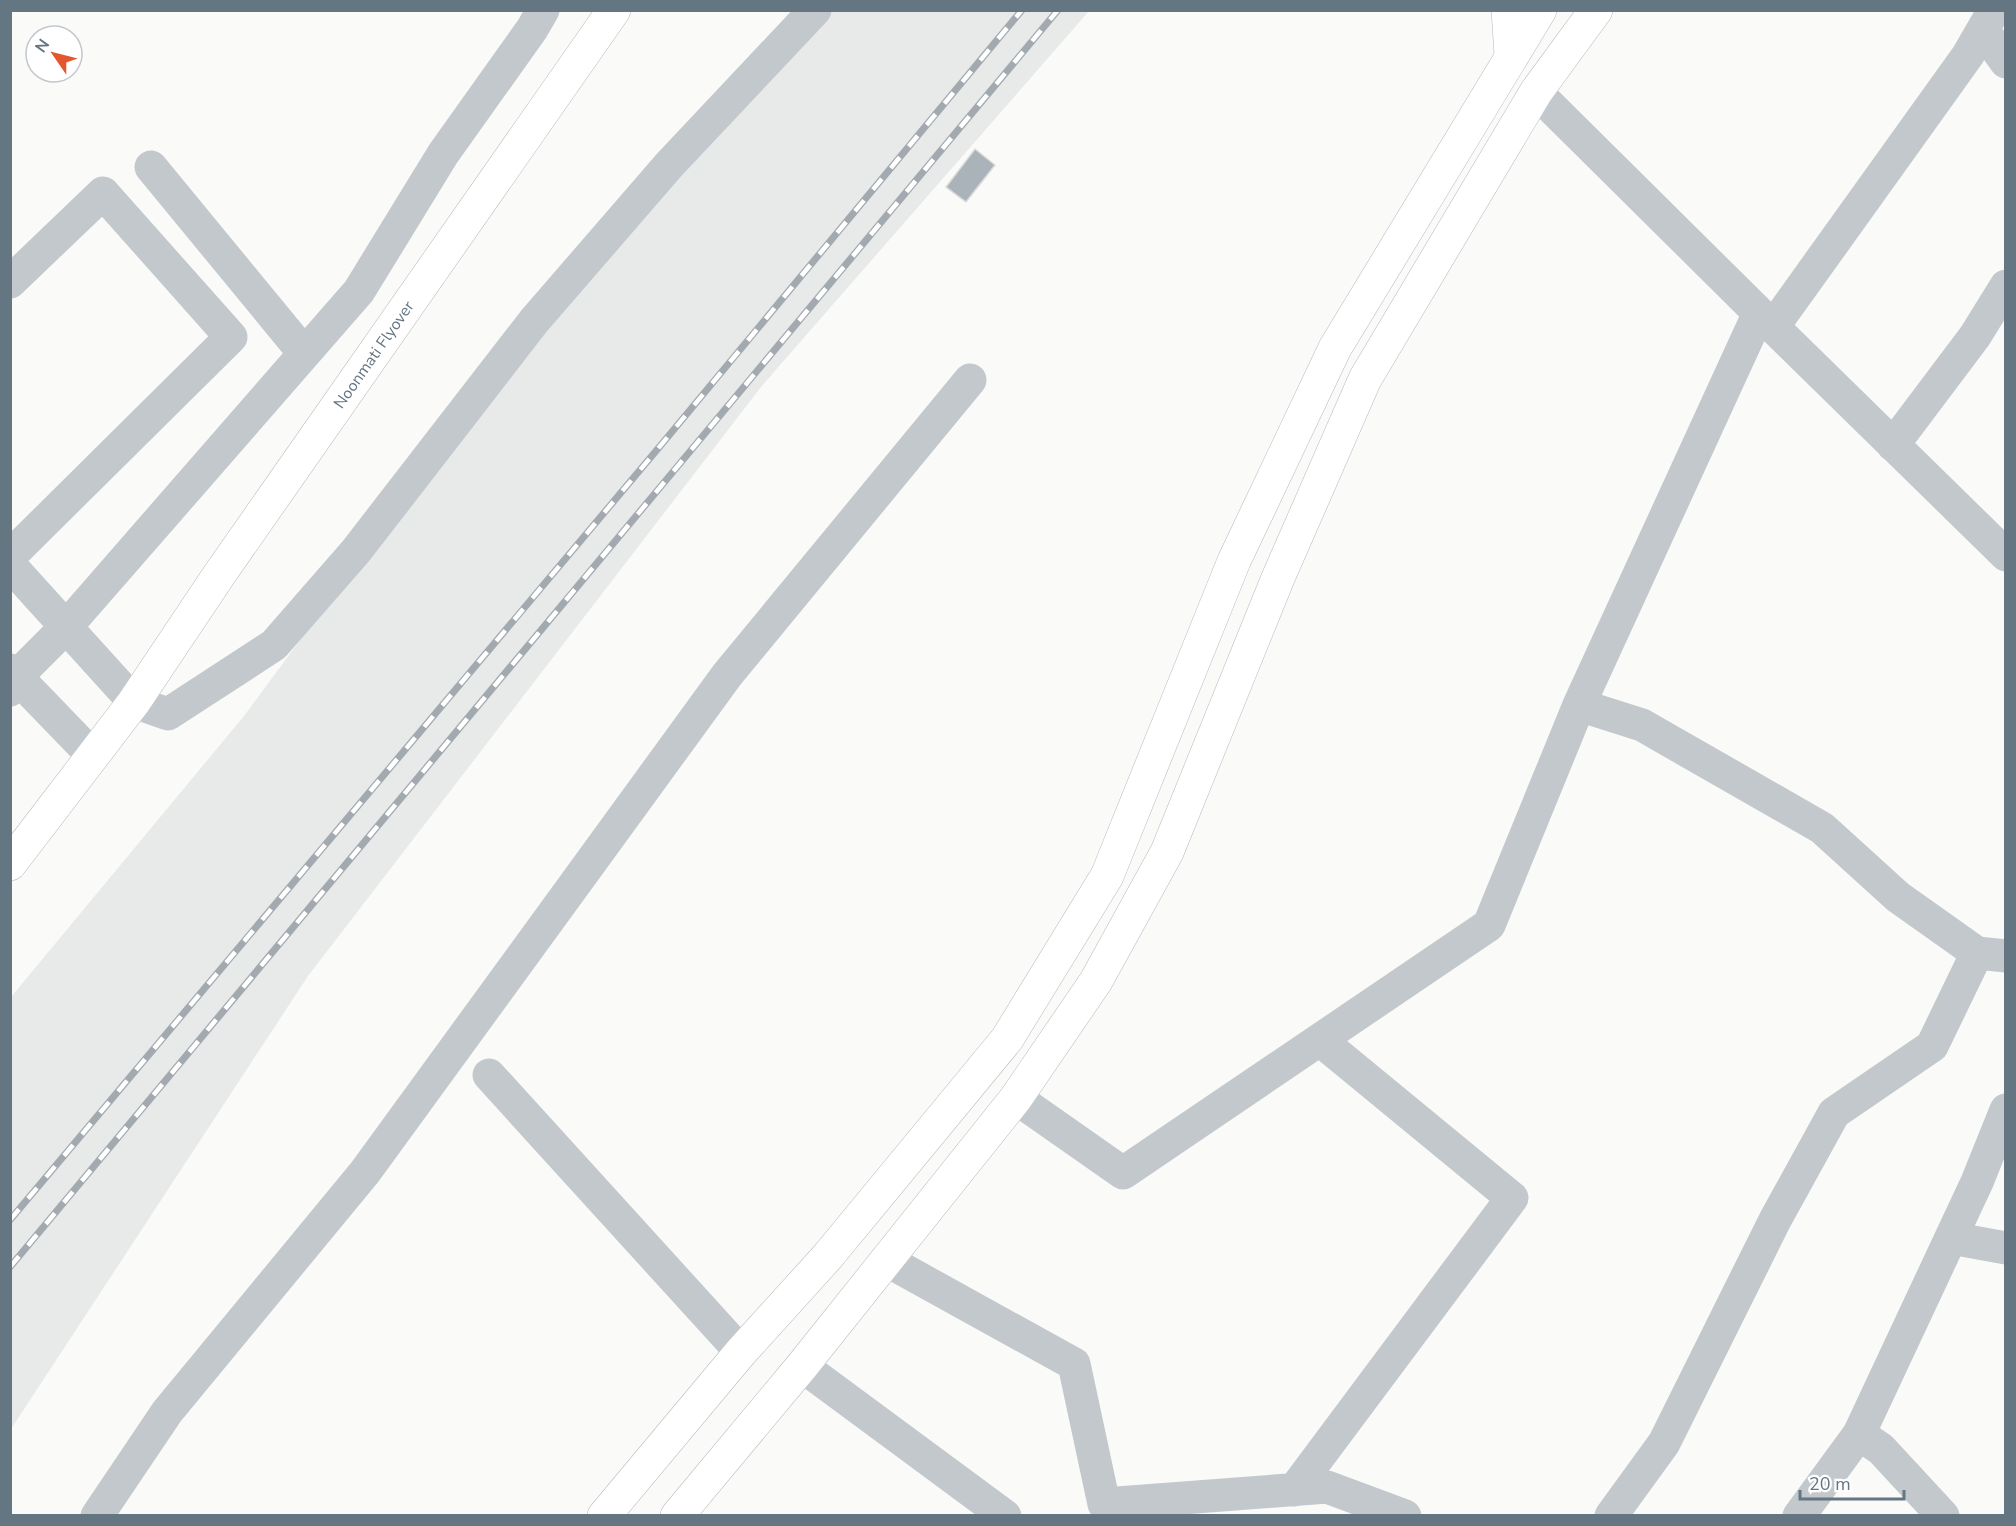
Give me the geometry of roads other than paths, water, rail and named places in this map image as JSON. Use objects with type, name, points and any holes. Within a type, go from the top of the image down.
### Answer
[{"type":"main road","name":"Noonmati Flyover","points":[[10,864],[134,702],[219,575],[614,10]]},
{"type":"main road","points":[[1508,10],[1511,55]]},
{"type":"main road","points":[[604,1515],[741,1352],[828,1256],[1007,1039],[1107,876],[1234,561],[1335,348],[1540,10]]},
{"type":"main road","points":[[678,1515],[802,1366],[1016,1098],[1096,981],[1167,852],[1278,578],[1365,379],[1536,92],[1596,10]]},
{"type":"street","points":[[92,755],[13,679],[66,627],[359,291],[443,154],[532,29],[543,10]]},
{"type":"street","points":[[10,565],[134,702],[168,714],[274,645],[356,551],[534,321],[669,165],[815,10]]},
{"type":"street","points":[[1989,20],[2006,62]]},
{"type":"street","points":[[1016,1098],[1123,1173],[1489,925],[1579,705],[1766,320],[1968,55],[1989,20]]},
{"type":"street","points":[[1536,92],[2006,555]]},
{"type":"street","points":[[151,167],[304,353]]},
{"type":"street","points":[[10,282],[103,193],[231,337],[10,556]]},
{"type":"street","points":[[1893,445],[1975,336],[2006,286]]},
{"type":"street","points":[[97,1515],[167,1412],[365,1172],[726,675],[970,380]]},
{"type":"street","points":[[1579,705],[1642,725],[1822,828],[1898,897],[1991,954],[1932,1046],[1834,1113],[1775,1220],[1664,1443],[1611,1515]]},
{"type":"street","points":[[1294,1490],[1512,1198],[1320,1040]]},
{"type":"street","points":[[489,1075],[741,1352]]},
{"type":"street","points":[[1799,1515],[1859,1434],[1977,1182],[2006,1110]]},
{"type":"street","points":[[1951,1238],[2006,1248]]},
{"type":"street","points":[[886,1260],[1074,1364],[1104,1503],[1327,1487],[1404,1515]]},
{"type":"street","points":[[802,1366],[1005,1515]]},
{"type":"street","points":[[1859,1434],[1881,1449],[1943,1515]]},
{"type":"railway","points":[[10,1220],[661,445],[1022,10]]},
{"type":"railway","points":[[10,1267],[1058,10]]}]
